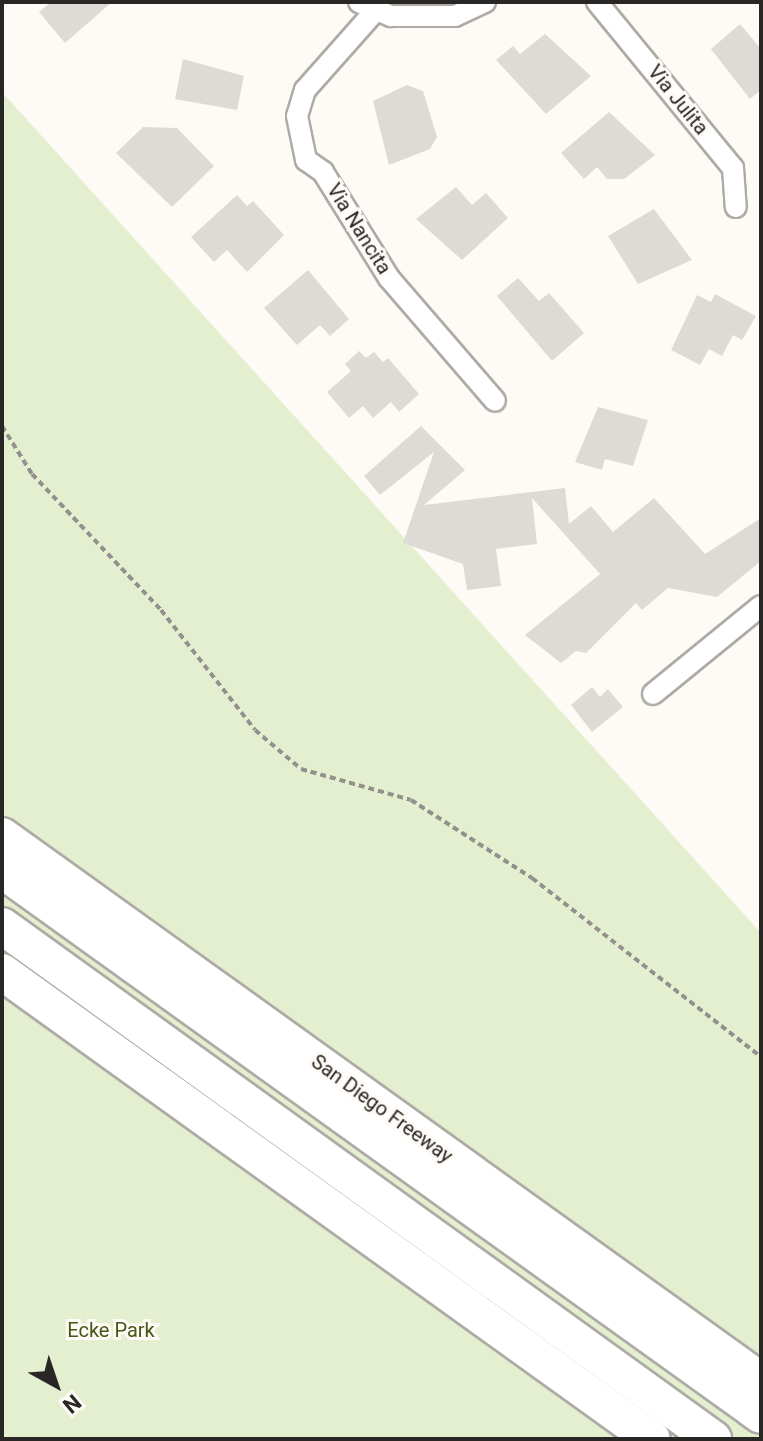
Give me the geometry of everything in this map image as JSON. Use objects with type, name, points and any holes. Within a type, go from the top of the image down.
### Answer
[{"type":"highway","name":"San Diego Freeway","points":[[2,836],[761,1381]]},
{"type":"highway","points":[[2,870],[761,1415]]},
{"type":"highway","points":[[2,926],[713,1439]]},
{"type":"highway","points":[[2,972],[652,1439]]},
{"type":"street","points":[[368,6],[455,16],[485,2]]},
{"type":"street","name":"Via Julita","points":[[597,2],[733,168],[736,207]]},
{"type":"street","name":"Via Nancita","points":[[368,6],[305,90],[297,116],[306,160],[323,172],[389,278],[495,401]]},
{"type":"street","points":[[653,694],[761,606]]},
{"type":"path","points":[[2,426],[32,474],[161,610],[255,730],[301,769],[411,800],[532,878],[761,1057]]},
{"type":"green space","name":"Ecke Park","points":[[2,92],[761,933],[761,1439],[2,1439]]},
{"type":"building","points":[[51,2],[112,2],[65,43],[39,12]]},
{"type":"building","points":[[740,24],[761,49],[761,90],[750,99],[711,49]]},
{"type":"building","points":[[545,34],[591,76],[546,114],[496,60],[513,46],[520,54]]},
{"type":"building","points":[[183,59],[244,76],[237,110],[175,99]]},
{"type":"building","points":[[407,85],[423,91],[437,137],[430,149],[389,165],[373,101]]},
{"type":"building","points":[[609,112],[655,155],[624,179],[607,179],[597,167],[584,179],[561,153]]},
{"type":"building","points":[[143,127],[177,128],[214,166],[172,207],[116,153]]},
{"type":"building","points":[[456,187],[472,205],[486,193],[508,218],[462,260],[416,219]]},
{"type":"building","points":[[237,195],[247,206],[253,201],[284,235],[247,272],[227,250],[214,262],[191,237]]},
{"type":"building","points":[[654,209],[692,260],[638,284],[608,236]]},
{"type":"building","points":[[308,270],[349,319],[330,336],[320,325],[297,345],[264,308]]},
{"type":"building","points":[[518,278],[539,301],[549,293],[584,333],[552,361],[497,296]]},
{"type":"building","points":[[715,294],[756,316],[742,340],[733,335],[722,356],[709,349],[700,365],[671,350],[697,295],[711,302]]},
{"type":"building","points":[[359,351],[366,358],[374,352],[383,362],[388,358],[419,394],[399,412],[391,402],[373,418],[363,406],[349,418],[327,392],[351,371],[345,364]]},
{"type":"building","points":[[598,407],[648,420],[633,466],[605,459],[602,470],[575,462]]},
{"type":"building","points":[[421,426],[465,470],[424,505],[565,488],[569,524],[591,506],[613,532],[654,498],[705,554],[761,518],[761,561],[717,597],[668,588],[642,610],[636,603],[586,653],[576,651],[561,663],[525,635],[600,574],[532,498],[537,544],[496,549],[501,586],[467,590],[463,564],[403,543],[434,452],[380,495],[364,476]]},
{"type":"building","points":[[592,687],[600,697],[608,689],[623,707],[592,732],[571,705]]}]
